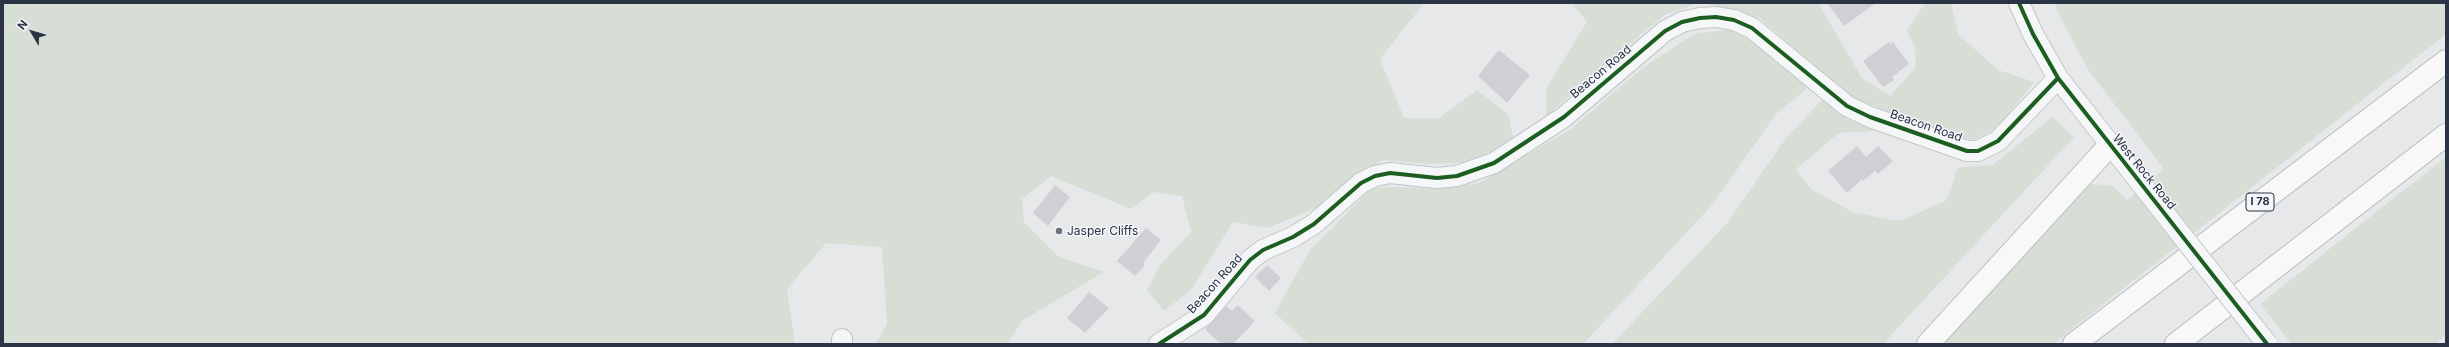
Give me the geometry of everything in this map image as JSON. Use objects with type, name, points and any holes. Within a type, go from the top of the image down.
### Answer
[{"type":"highway","name":"I 78","points":[[2074,344],[2446,61]]},
{"type":"highway","points":[[2176,344],[2446,135]]},
{"type":"highway","points":[[1928,344],[2110,145]]},
{"type":"street","name":"West Rock Road","points":[[2019,3],[2033,34],[2058,78],[2267,344]]},
{"type":"street","name":"Beacon Road","points":[[1160,344],[1204,315],[1250,260],[1263,250],[1293,237],[1314,224],[1361,183],[1375,176],[1390,173],[1437,178],[1456,176],[1476,171],[1494,163],[1564,117],[1665,31],[1682,22],[1700,18],[1716,17],[1734,20],[1752,28],[1847,106],[1870,117],[1967,151],[1978,151],[1998,141],[2058,78]]},
{"type":"shaded area","points":[[3,3],[1424,3],[1380,59],[1404,118],[1438,119],[1477,90],[1508,114],[1513,138],[1473,162],[1432,164],[1382,160],[1318,207],[1268,228],[1233,222],[1191,290],[1164,311],[1147,290],[1161,264],[1191,232],[1182,196],[1153,192],[1131,209],[1051,176],[1022,199],[1024,222],[1059,257],[1104,272],[1023,320],[1007,344],[876,344],[887,324],[882,247],[826,243],[787,289],[795,344],[3,344]]},
{"type":"shaded area","points":[[1572,3],[1699,3],[1664,15],[1546,116],[1547,87],[1587,22]]},
{"type":"shaded area","points":[[1705,3],[1818,3],[1862,78],[1890,96],[1916,67],[1915,47],[1907,30],[1923,6],[1927,3],[1951,3],[1958,34],[1998,70],[2034,82],[1998,128],[1967,143],[1849,96],[1759,18]]},
{"type":"shaded area","points":[[2055,3],[2446,3],[2446,34],[2053,344],[1943,344],[2076,196],[2091,184],[2113,186],[2127,200],[2164,169],[2089,71],[2056,9]]},
{"type":"shaded area","points":[[1733,29],[1762,46],[1810,86],[1776,114],[1712,205],[1583,344],[1308,344],[1275,313],[1310,250],[1373,187],[1440,188],[1479,183],[1571,129],[1641,69],[1694,34]]},
{"type":"shaded area","points":[[1824,98],[1846,119],[1875,131],[1839,133],[1796,169],[1812,190],[1855,213],[1900,221],[1947,200],[1958,167],[1993,165],[2052,117],[2074,137],[1883,344],[1612,344],[1728,222],[1786,138]]},
{"type":"shaded area","points":[[2446,157],[2446,335],[2435,344],[2292,344],[2260,304]]},
{"type":"building","points":[[1827,3],[1876,3],[1844,26]]},
{"type":"building","points":[[1889,42],[1890,45],[1893,42],[1909,64],[1892,77],[1894,80],[1883,87],[1863,61]]},
{"type":"building","points":[[1499,50],[1530,75],[1507,103],[1478,76]]},
{"type":"building","points":[[1857,146],[1866,157],[1878,146],[1893,161],[1878,174],[1875,171],[1863,181],[1862,179],[1847,193],[1828,171]]},
{"type":"building","points":[[1055,185],[1070,197],[1048,226],[1033,213]]},
{"type":"building","points":[[1146,228],[1161,240],[1143,263],[1145,265],[1135,276],[1117,261]]},
{"type":"building","points":[[1267,265],[1281,278],[1269,291],[1255,277]]},
{"type":"building","points":[[1089,292],[1109,308],[1085,333],[1067,318]]},
{"type":"building","points":[[1238,305],[1255,321],[1233,344],[1221,344],[1205,329],[1226,306],[1232,311]]},
{"type":"cycle path","points":[[2019,3],[2033,34],[2058,78],[2267,344]]},
{"type":"cycle path","points":[[1159,344],[1204,315],[1250,260],[1263,250],[1293,237],[1314,224],[1361,183],[1375,176],[1390,173],[1437,178],[1457,176],[1494,163],[1564,117],[1665,31],[1682,22],[1700,18],[1716,17],[1734,20],[1752,28],[1847,106],[1870,117],[1967,151],[1978,151],[1998,141],[2058,78]]},
{"type":"place","name":"Jasper Cliffs","points":[[1059,231]]}]
